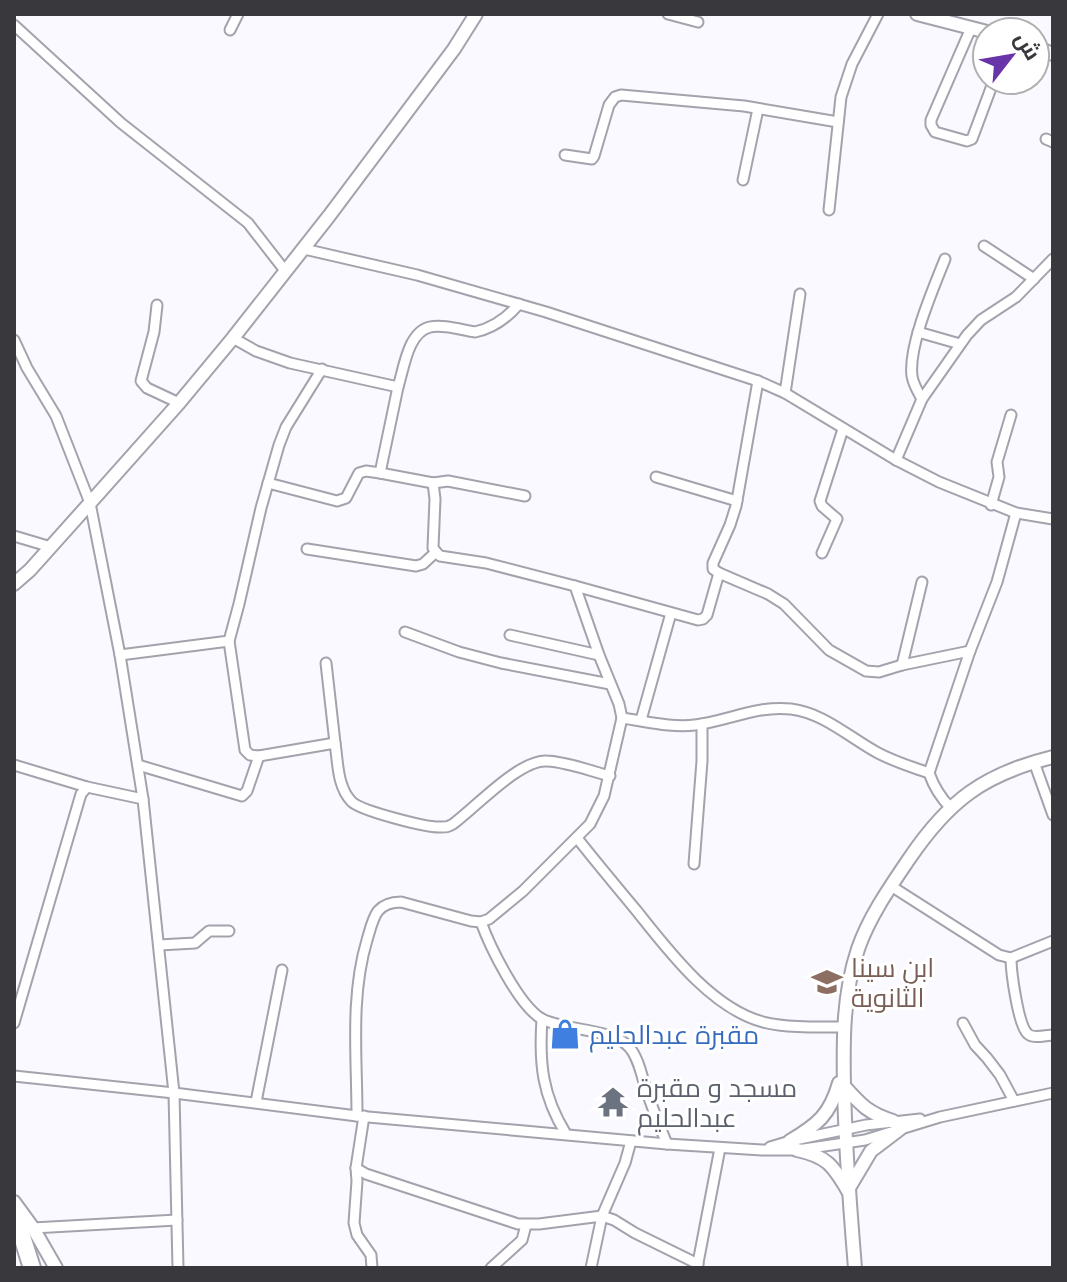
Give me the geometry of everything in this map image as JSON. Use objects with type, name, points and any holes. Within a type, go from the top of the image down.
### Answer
[{"type":"main road","points":[[14,1211],[32,1268]]},
{"type":"street","points":[[230,30],[238,14]]},
{"type":"street","points":[[14,584],[51,547],[233,338],[454,49],[476,14]]},
{"type":"street","points":[[668,14],[698,22]]},
{"type":"street","points":[[829,210],[841,97],[859,49],[878,14]]},
{"type":"street","points":[[917,14],[971,28],[931,120],[935,132],[967,141],[972,139],[988,96]]},
{"type":"street","points":[[14,25],[121,123],[248,223],[286,272]]},
{"type":"street","points":[[565,155],[592,159],[609,105],[621,95],[758,109],[838,122]]},
{"type":"street","points":[[743,180],[758,109]]},
{"type":"street","points":[[984,246],[1034,279]]},
{"type":"street","points":[[304,249],[417,275],[519,304],[758,381],[785,393],[896,460],[991,505],[1053,519]]},
{"type":"street","points":[[922,399],[911,371],[918,332],[945,259]]},
{"type":"street","points":[[896,460],[922,399],[972,328],[1016,297],[1053,259]]},
{"type":"street","points":[[785,393],[800,294]]},
{"type":"street","points":[[380,473],[398,387],[413,342],[430,327],[481,331],[504,319],[519,304]]},
{"type":"street","points":[[157,305],[154,332],[141,381],[147,388],[179,403]]},
{"type":"street","points":[[918,332],[960,344]]},
{"type":"street","points":[[233,338],[273,358],[398,387]]},
{"type":"street","points":[[14,340],[56,416],[90,503],[120,655],[143,799],[174,1093],[178,1268]]},
{"type":"street","points":[[322,369],[282,435],[229,641],[245,750],[250,755],[335,743]]},
{"type":"street","points":[[758,381],[737,501],[712,566],[719,573],[784,604],[821,643],[856,667],[873,672],[970,651]]},
{"type":"street","points":[[991,505],[999,477],[997,462],[1011,415]]},
{"type":"street","points":[[822,553],[837,519],[820,501],[843,429]]},
{"type":"street","points":[[268,483],[337,501],[346,498],[359,473],[366,471],[433,483],[448,481],[525,496]]},
{"type":"street","points":[[656,477],[737,501]]},
{"type":"street","points":[[433,483],[433,548],[440,556],[486,563],[698,620],[707,615],[719,573]]},
{"type":"street","points":[[950,807],[941,798],[929,773],[997,582],[1016,513]]},
{"type":"street","points":[[14,536],[51,547]]},
{"type":"street","points":[[307,549],[416,566],[436,552]]},
{"type":"street","points":[[902,665],[922,582]]},
{"type":"street","points":[[372,1268],[371,1255],[355,1230],[360,1116],[356,1008],[359,967],[371,925],[379,910],[390,903],[401,902],[471,921],[489,919],[523,891],[577,838],[599,810],[610,776],[622,718],[575,586]]},
{"type":"street","points":[[641,720],[671,613]]},
{"type":"street","points":[[405,632],[469,655],[610,684]]},
{"type":"street","points":[[510,635],[599,655]]},
{"type":"street","points":[[120,655],[229,641]]},
{"type":"street","points":[[326,663],[340,780],[354,804],[366,810],[436,827],[448,827],[516,772],[538,761],[557,762],[610,776]]},
{"type":"street","points":[[622,718],[678,725],[702,724],[740,713],[771,708],[794,709],[843,730],[876,752],[929,773]]},
{"type":"street","points":[[694,864],[702,724]]},
{"type":"street","points":[[138,765],[242,796],[247,791],[259,756]]},
{"type":"street","points":[[855,1268],[845,1144],[843,1027],[848,984],[859,946],[891,886],[927,833],[950,807],[999,775],[1053,757]]},
{"type":"street","points":[[1034,762],[1053,815]]},
{"type":"street","points":[[14,765],[87,787],[143,799]]},
{"type":"street","points":[[14,1023],[81,794],[87,787]]},
{"type":"street","points":[[577,838],[697,980],[732,1009],[763,1022],[843,1027]]},
{"type":"street","points":[[891,886],[999,955],[1011,958],[1053,941]]},
{"type":"street","points":[[481,922],[490,945],[524,1002],[542,1019],[592,1031],[628,1045],[667,1144]]},
{"type":"street","points":[[159,945],[195,943],[209,931],[229,931]]},
{"type":"street","points":[[1011,958],[1011,973],[1025,1032],[1035,1036],[1053,1035]]},
{"type":"street","points":[[256,1102],[282,970]]},
{"type":"street","points":[[542,1019],[542,1070],[546,1092],[566,1134]]},
{"type":"street","points":[[963,1023],[975,1045],[1000,1075],[1014,1101]]},
{"type":"street","points":[[793,1146],[821,1121],[835,1098],[844,1068]]},
{"type":"street","points":[[14,1076],[360,1116],[720,1148],[762,1150],[845,1144],[865,1140],[896,1125]]},
{"type":"street","points":[[844,1086],[864,1109],[896,1125]]},
{"type":"street","points":[[793,1146],[845,1130],[896,1125],[1053,1093]]},
{"type":"street","points":[[849,1191],[871,1151],[896,1125]]},
{"type":"street","points":[[591,1268],[602,1216],[631,1141]]},
{"type":"street","points":[[793,1146],[827,1161],[849,1191]]},
{"type":"street","points":[[356,1168],[366,1174],[526,1225],[602,1216],[698,1266],[720,1148]]},
{"type":"street","points":[[14,1202],[56,1268]]},
{"type":"street","points":[[33,1228],[177,1220]]},
{"type":"street","points":[[491,1268],[522,1240],[526,1225]]},
{"type":"place","name":"ابن سينا الثانوية","points":[[827,982]]},
{"type":"place","name":"مقبرة عبدالحليم","points":[[565,1034]]},
{"type":"place","name":"مسجد و مقبرة عبدالحليم","points":[[613,1102]]}]
